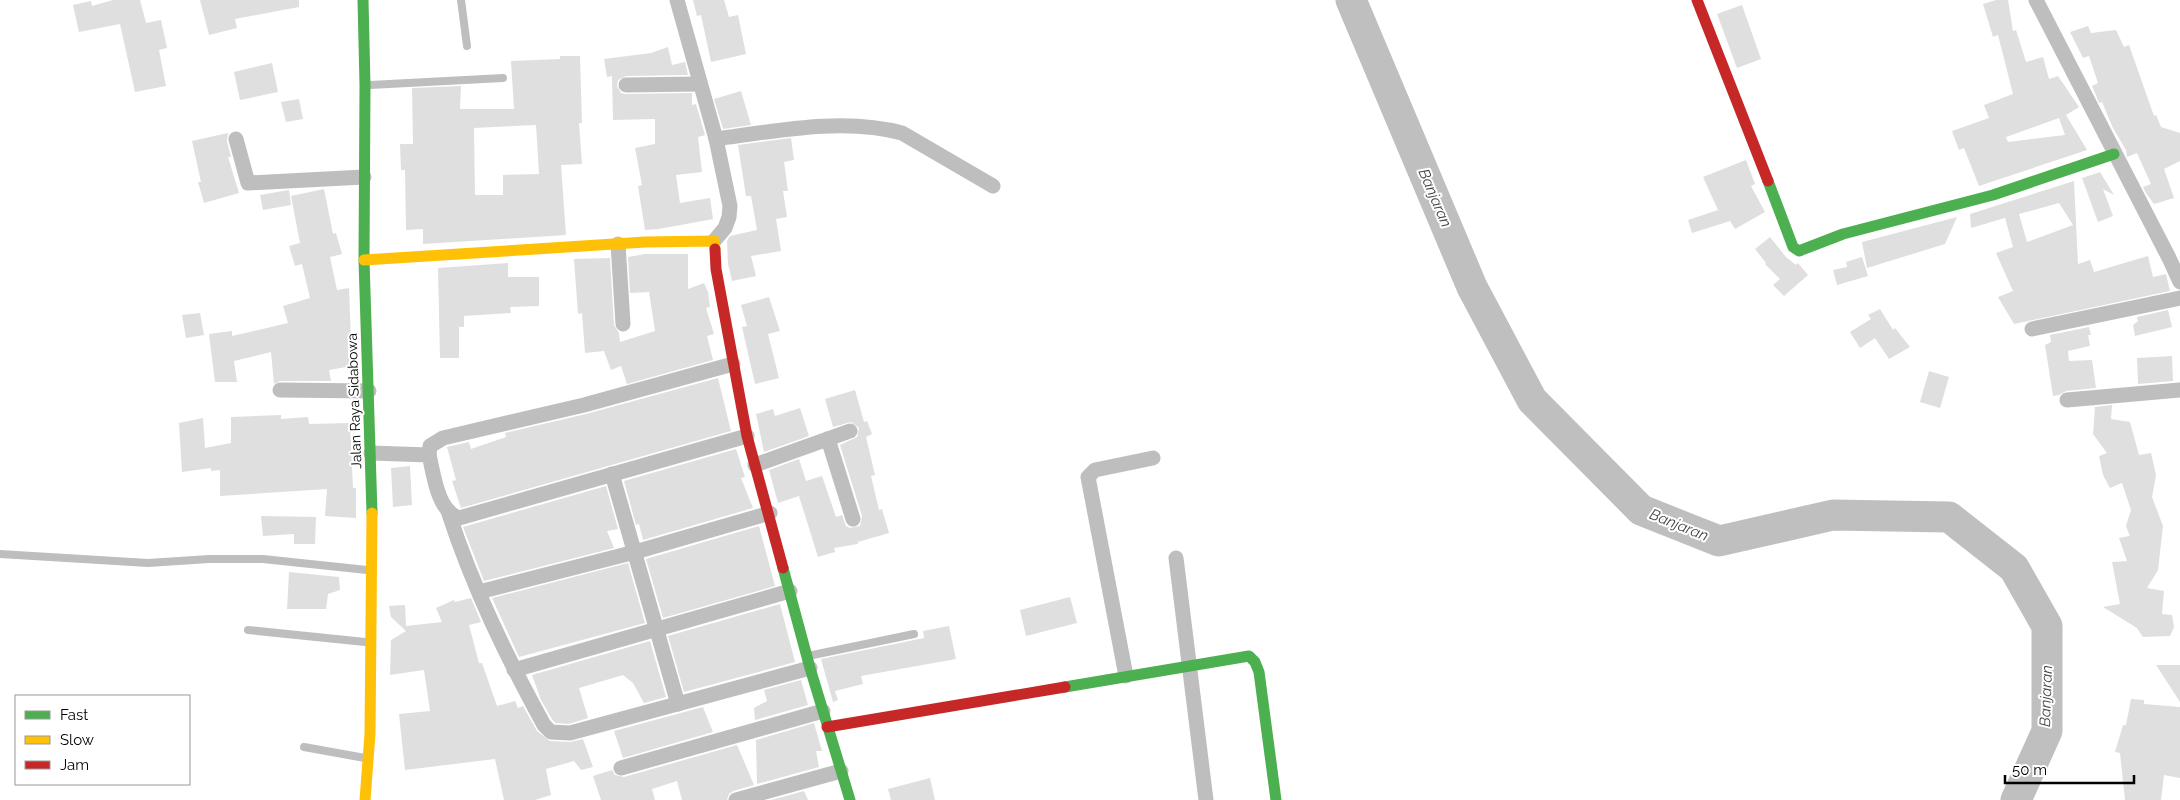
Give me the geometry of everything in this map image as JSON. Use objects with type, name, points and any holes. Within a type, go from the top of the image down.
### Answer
[{"type":"main road","name":"Jalan Raya Sidabowa","points":[[363,0],[365,85],[364,260],[371,453],[372,571],[369,760],[365,800]]},
{"type":"main road","points":[[1700,1],[1793,247],[1799,251],[1842,234],[1993,194],[2114,154]]},
{"type":"main road","points":[[364,260],[618,244],[714,241],[716,269],[747,436],[770,513],[827,727],[850,800]]},
{"type":"main road","points":[[827,727],[1249,656],[1256,662],[1259,672],[1276,800]]},
{"type":"street","points":[[677,0],[716,139],[730,206],[729,217],[724,228],[714,241]]},
{"type":"street","points":[[2039,1],[2114,154],[2180,282]]},
{"type":"street","points":[[626,84],[700,84]]},
{"type":"street","points":[[716,139],[788,129],[850,126],[887,129],[902,133],[993,186]]},
{"type":"street","points":[[236,139],[248,183],[364,176]]},
{"type":"street","points":[[618,244],[623,324]]},
{"type":"street","points":[[2032,329],[2180,298]]},
{"type":"street","points":[[733,364],[584,405],[443,438],[430,446],[429,455],[444,506],[449,514],[464,562],[514,670],[544,724],[552,732],[570,733],[678,704],[809,662]]},
{"type":"street","points":[[280,390],[368,391]]},
{"type":"street","points":[[2068,400],[2180,390]]},
{"type":"street","points":[[755,465],[850,431]]},
{"type":"street","points":[[449,514],[459,518],[747,436]]},
{"type":"street","points":[[828,439],[853,519]]},
{"type":"street","points":[[371,453],[429,455]]},
{"type":"street","points":[[1126,676],[1088,477],[1095,470],[1153,458]]},
{"type":"street","points":[[612,474],[678,704]]},
{"type":"street","points":[[478,592],[635,552],[770,513]]},
{"type":"street","points":[[1176,558],[1191,665],[1206,800]]},
{"type":"street","points":[[514,670],[790,591]]},
{"type":"street","points":[[621,768],[823,711]]},
{"type":"street","points":[[736,800],[841,771]]},
{"type":"lane","points":[[461,0],[467,46]]},
{"type":"lane","points":[[365,85],[503,78]]},
{"type":"lane","points":[[0,554],[148,563],[210,559],[264,560],[372,571]]},
{"type":"lane","points":[[248,630],[370,643]]},
{"type":"lane","points":[[809,662],[914,634]]},
{"type":"lane","points":[[304,747],[369,760]]},
{"type":"building","points":[[113,0],[140,0],[146,23],[161,20],[167,48],[159,50],[166,86],[135,92],[120,24],[79,32],[73,5],[91,1],[92,6]]},
{"type":"building","points":[[200,0],[299,0],[299,7],[235,19],[237,28],[209,35]]},
{"type":"building","points":[[693,0],[724,0],[729,17],[738,15],[746,54],[711,62],[701,15],[697,16]]},
{"type":"building","points":[[1996,0],[2008,0],[2013,31],[2016,30],[2026,62],[2043,57],[2049,79],[2058,76],[2079,107],[2066,115],[2087,150],[1979,186],[1964,148],[1959,150],[1952,131],[1989,118],[1984,105],[2013,94],[1998,35],[1993,37],[1983,4]],"holes":[[[2059,118],[2065,135],[2008,142],[2006,137]]]},
{"type":"building","points":[[1742,5],[1761,59],[1737,68],[1717,14]]},
{"type":"building","points":[[2088,26],[2091,33],[2116,30],[2124,47],[2129,45],[2154,116],[2156,115],[2161,127],[2180,133],[2180,161],[2164,169],[2174,198],[2154,204],[2143,187],[2151,184],[2137,153],[2127,157],[2126,150],[2113,128],[2102,102],[2099,103],[2092,86],[2098,83],[2089,56],[2083,58],[2070,32]]},
{"type":"building","points":[[668,47],[672,65],[685,62],[688,75],[626,76],[618,80],[617,86],[621,93],[626,94],[692,93],[692,105],[696,104],[705,135],[698,137],[702,172],[676,175],[680,203],[710,198],[713,219],[645,230],[638,186],[642,185],[635,148],[655,144],[655,119],[613,120],[612,76],[607,77],[604,59],[651,53]]},
{"type":"building","points":[[560,56],[580,56],[582,123],[579,123],[582,164],[561,165],[566,235],[423,244],[423,229],[406,230],[405,170],[401,170],[400,144],[413,144],[412,88],[461,86],[460,109],[514,109],[511,61],[560,59]],"holes":[[[536,125],[539,174],[503,175],[503,195],[475,195],[474,128]]]},
{"type":"building","points":[[272,63],[278,92],[240,100],[234,72]]},
{"type":"building","points":[[741,91],[751,125],[723,129],[714,99]]},
{"type":"building","points":[[299,99],[303,119],[286,122],[281,102]]},
{"type":"building","points":[[228,133],[227,141],[231,157],[228,157],[239,193],[204,203],[198,182],[201,182],[192,141]]},
{"type":"building","points":[[791,138],[794,160],[784,162],[788,191],[783,191],[787,217],[776,219],[781,251],[751,256],[756,276],[732,281],[728,264],[727,241],[730,236],[757,230],[751,196],[746,196],[738,145]]},
{"type":"building","points":[[1746,160],[1755,184],[1751,186],[1765,212],[1735,229],[1730,221],[1692,233],[1688,220],[1718,210],[1703,177]]},
{"type":"building","points":[[2100,172],[2114,195],[2103,189],[2113,216],[2098,222],[2082,178]]},
{"type":"building","points":[[2074,181],[2078,264],[2090,260],[2094,272],[2148,256],[2153,277],[2166,274],[2170,291],[2014,324],[1998,297],[2013,291],[1996,253],[2013,247],[2005,218],[1971,228],[1970,214]],"holes":[[[2059,203],[2073,225],[2027,242],[2019,214]]]},
{"type":"building","points":[[324,189],[333,234],[336,233],[342,254],[330,257],[337,290],[349,288],[352,366],[329,370],[331,381],[280,381],[274,384],[271,352],[234,361],[237,382],[215,382],[209,334],[232,331],[232,336],[288,323],[283,306],[310,298],[302,264],[295,266],[289,246],[300,243],[291,196]]},
{"type":"building","points":[[289,190],[291,205],[263,210],[260,195]]},
{"type":"building","points":[[1957,217],[1945,244],[1867,268],[1862,242]]},
{"type":"building","points":[[1770,237],[1786,257],[1796,265],[1798,263],[1808,275],[1784,296],[1773,285],[1780,279],[1765,264],[1755,249]]},
{"type":"building","points":[[645,254],[688,254],[688,289],[704,283],[708,292],[710,307],[706,308],[714,334],[707,336],[713,360],[627,384],[621,366],[611,370],[604,351],[585,353],[582,313],[578,314],[574,259],[610,258],[614,325],[619,333],[620,342],[655,331],[649,292],[630,293],[628,257]]},
{"type":"building","points":[[1862,257],[1868,276],[1837,285],[1833,270],[1847,267],[1846,262]]},
{"type":"building","points":[[508,263],[508,277],[539,277],[539,306],[510,307],[511,313],[464,316],[464,327],[459,327],[459,358],[440,358],[438,268]]},
{"type":"building","points":[[769,297],[780,331],[768,334],[779,378],[755,384],[742,327],[747,326],[741,305]]},
{"type":"building","points":[[1880,309],[1893,330],[1895,328],[1910,347],[1889,359],[1875,338],[1860,348],[1850,332],[1871,319],[1868,315]]},
{"type":"building","points":[[2168,310],[2172,327],[2135,336],[2133,325],[2138,321],[2137,317]]},
{"type":"building","points":[[200,313],[204,335],[186,338],[182,315]]},
{"type":"building","points":[[2089,327],[2091,335],[2088,335],[2090,346],[2068,351],[2069,361],[2092,360],[2096,388],[2066,391],[2053,396],[2045,345],[2051,342],[2050,335]]},
{"type":"building","points":[[2172,356],[2173,381],[2138,384],[2137,358]]},
{"type":"building","points":[[1929,371],[1949,377],[1940,408],[1920,402]]},
{"type":"building","points":[[718,378],[731,431],[461,508],[452,481],[456,480],[447,447],[469,442],[471,449],[506,437],[505,433],[586,414]]},
{"type":"building","points":[[855,390],[864,422],[867,421],[872,434],[866,437],[875,475],[871,476],[879,510],[882,509],[889,533],[858,542],[858,544],[834,548],[835,552],[818,557],[799,496],[778,503],[769,470],[799,459],[806,481],[822,476],[836,517],[842,515],[846,526],[850,528],[860,526],[862,516],[840,445],[857,437],[859,428],[851,422],[833,427],[825,399]]},
{"type":"building","points":[[2112,405],[2111,419],[2130,422],[2139,455],[2151,453],[2156,475],[2152,497],[2163,526],[2158,570],[2147,588],[2164,591],[2162,614],[2172,615],[2174,627],[2170,636],[2143,637],[2137,628],[2103,607],[2120,604],[2112,562],[2127,561],[2119,538],[2130,536],[2126,526],[2131,510],[2122,483],[2110,488],[2103,475],[2099,456],[2107,453],[2093,434],[2095,407]]},
{"type":"building","points":[[800,408],[809,436],[764,452],[756,414],[773,409],[775,416]]},
{"type":"building","points":[[281,415],[281,419],[308,417],[309,424],[350,423],[353,488],[356,488],[356,518],[325,516],[327,489],[220,496],[220,470],[211,471],[211,468],[182,472],[179,423],[203,418],[205,448],[231,443],[231,417]]},
{"type":"building","points":[[736,449],[745,477],[741,478],[753,508],[643,540],[639,524],[636,525],[624,481]]},
{"type":"building","points":[[410,466],[412,505],[393,507],[391,468]]},
{"type":"building","points":[[606,486],[618,529],[607,531],[614,548],[484,581],[463,527]]},
{"type":"building","points":[[261,516],[316,517],[315,544],[294,544],[294,534],[263,536]]},
{"type":"building","points":[[759,526],[775,586],[663,618],[646,559]]},
{"type":"building","points":[[628,563],[645,623],[519,657],[492,598]]},
{"type":"building","points":[[289,572],[339,577],[340,590],[328,594],[326,609],[287,609]]},
{"type":"building","points":[[1070,597],[1077,623],[1026,636],[1020,610]]},
{"type":"building","points":[[471,598],[481,622],[469,625],[479,663],[482,663],[497,706],[515,701],[518,708],[523,706],[537,731],[550,741],[570,742],[583,739],[593,767],[581,770],[574,761],[546,769],[551,795],[535,800],[504,800],[495,759],[405,770],[399,714],[430,711],[424,670],[390,675],[391,640],[406,631],[391,617],[389,606],[405,605],[406,626],[442,622],[436,608],[454,600],[455,602]]},
{"type":"building","points":[[780,604],[795,662],[684,692],[668,636]]},
{"type":"building","points":[[949,626],[956,659],[861,676],[863,684],[835,691],[838,700],[833,702],[821,659],[924,638],[923,631]]},
{"type":"building","points":[[650,641],[666,697],[644,703],[633,683],[623,675],[579,688],[588,718],[569,724],[555,723],[541,700],[532,675]]},
{"type":"building","points":[[2156,665],[2180,665],[2180,702]]},
{"type":"building","points":[[801,680],[808,705],[755,720],[754,708],[767,701],[764,690]]},
{"type":"building","points":[[2131,699],[2144,700],[2144,704],[2180,707],[2180,778],[2164,775],[2161,800],[2125,800],[2120,753],[2115,752],[2123,725],[2126,725]]},
{"type":"building","points":[[703,707],[713,732],[623,758],[614,731]]},
{"type":"building","points":[[814,723],[822,751],[816,751],[819,767],[757,784],[756,740]]},
{"type":"building","points":[[737,745],[754,785],[733,791],[729,794],[727,800],[682,800],[677,781],[652,789],[655,800],[601,800],[593,776],[612,770],[615,775],[624,777]]},
{"type":"building","points":[[930,778],[935,800],[891,800],[888,789]]},
{"type":"building","points":[[804,791],[808,800],[771,800]]},
{"type":"waterway","name":"Banjaran","points":[[1351,0],[1472,287],[1532,400],[1641,510],[1719,541],[1833,515],[1949,517],[2014,568],[2047,626],[2047,731],[2016,800]]},
{"type":"traffic: fast","points":[[363,0],[365,85],[364,260],[372,513]]},
{"type":"traffic: fast","points":[[1768,181],[1793,247],[1799,251],[1843,234],[1993,195],[2114,154]]},
{"type":"traffic: fast","points":[[783,568],[810,668],[850,800]]},
{"type":"traffic: fast","points":[[1065,687],[1249,656],[1255,662],[1259,672],[1276,800]]},
{"type":"traffic: slow","points":[[364,260],[645,242],[714,241],[715,249]]},
{"type":"traffic: slow","points":[[365,800],[370,734],[372,513]]},
{"type":"traffic: jam","points":[[1697,0],[1768,181]]},
{"type":"traffic: jam","points":[[715,249],[716,269],[747,436],[783,568]]},
{"type":"traffic: jam","points":[[827,727],[1065,687]]}]
